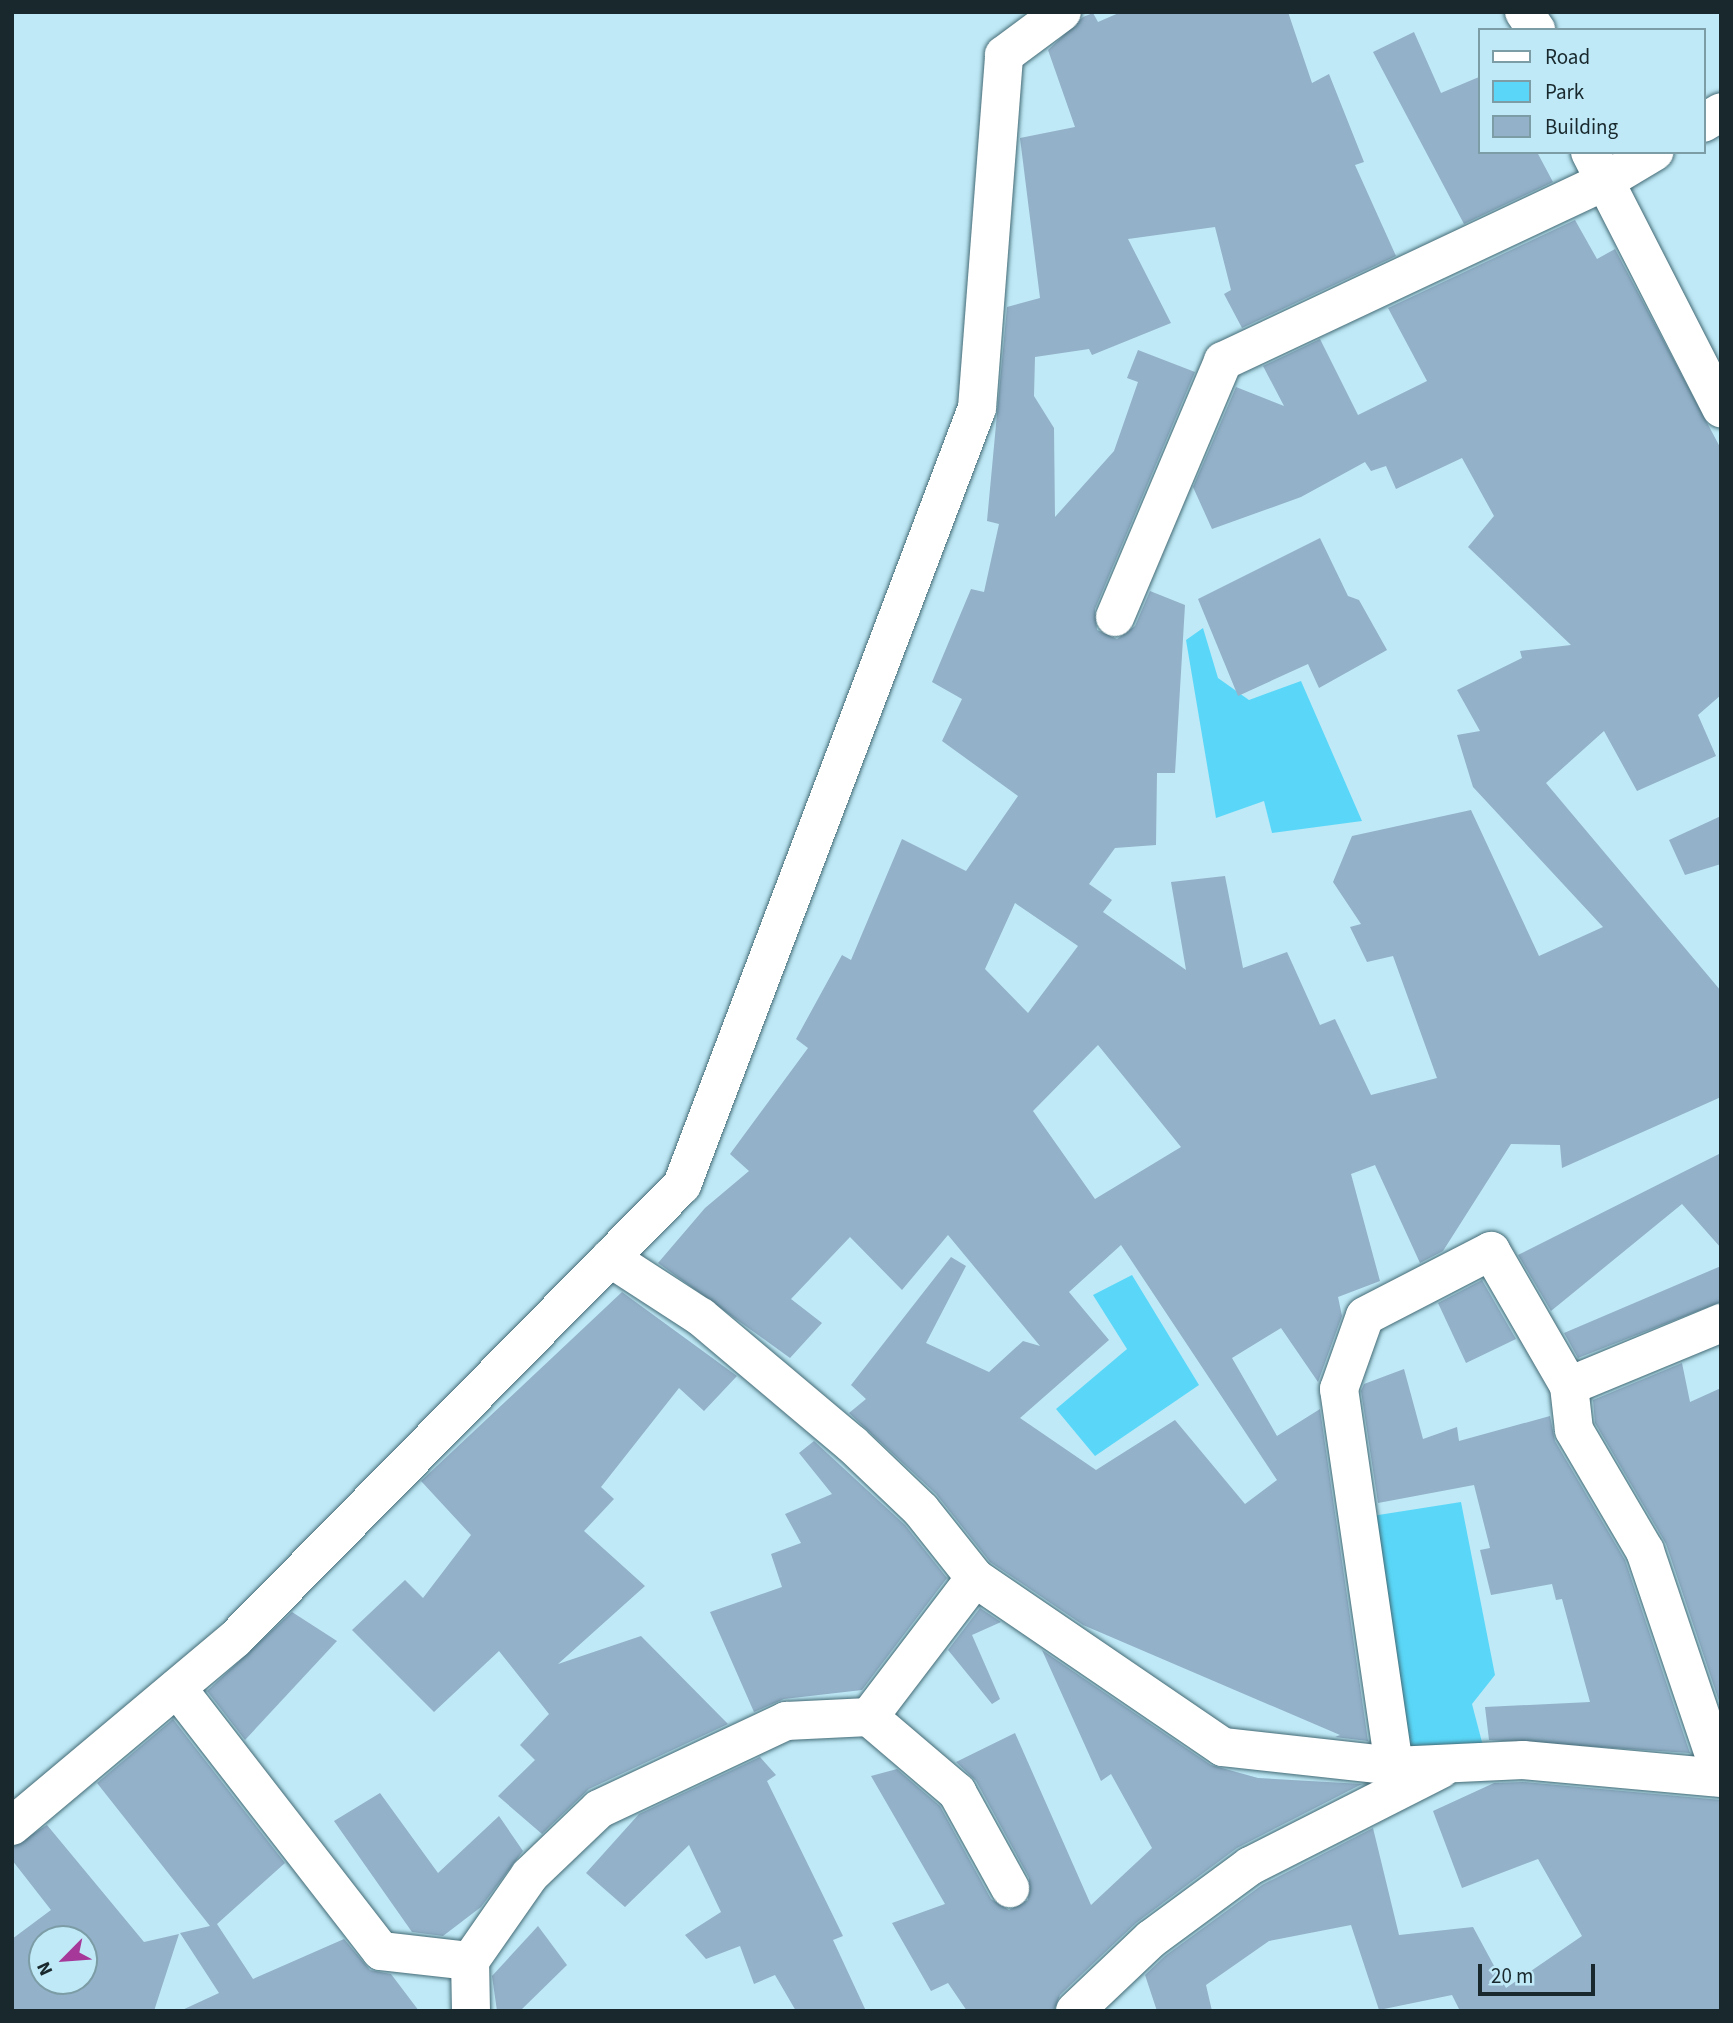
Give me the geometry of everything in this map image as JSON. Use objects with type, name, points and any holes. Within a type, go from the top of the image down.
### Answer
[{"type":"street","points":[[12,1826],[234,1639],[682,1185],[977,408],[1004,55],[1062,12]]},
{"type":"street","points":[[1524,12],[1535,28]]},
{"type":"street","points":[[1705,122],[1721,113]]},
{"type":"street","points":[[1115,617],[1223,361],[1596,168],[1647,154]]},
{"type":"street","points":[[1596,168],[1721,408]]},
{"type":"street","points":[[610,1258],[701,1317],[852,1444],[921,1510],[975,1578],[1223,1747],[1394,1766],[1523,1760],[1721,1777],[1645,1551],[1574,1430],[1569,1386],[1491,1251],[1366,1317],[1339,1390],[1394,1766]]},
{"type":"street","points":[[1569,1386],[1721,1323]]},
{"type":"street","points":[[869,1717],[975,1578]]},
{"type":"street","points":[[177,1688],[381,1951],[470,1961]]},
{"type":"street","points":[[471,2011],[470,1961],[530,1875],[599,1808],[786,1721],[869,1717],[957,1792],[1010,1888]]},
{"type":"street","points":[[1075,2011],[1151,1939],[1250,1866],[1452,1763]]},
{"type":"green space","points":[[1203,628],[1218,678],[1249,700],[1301,681],[1362,821],[1272,833],[1264,801],[1216,818],[1186,640]]},
{"type":"green space","points":[[1132,1275],[1199,1385],[1095,1456],[1056,1409],[1127,1349],[1093,1295]]},
{"type":"green space","points":[[1461,1502],[1495,1675],[1472,1704],[1483,1746],[1406,1754],[1372,1516]]},
{"type":"building","points":[[1121,12],[1288,12],[1312,83],[1329,74],[1364,162],[1355,165],[1396,256],[1242,328],[1224,294],[1231,290],[1215,227],[1128,239],[1171,323],[1092,355],[1089,349],[1035,357],[1034,396],[1054,428],[1055,517],[1114,451],[1138,382],[1127,378],[1138,350],[1195,372],[1095,609],[1097,630],[1117,639],[1135,626],[1150,591],[1185,605],[1175,773],[1157,773],[1156,845],[1115,848],[1089,884],[1112,900],[1103,912],[1186,970],[1171,882],[1225,876],[1243,968],[1287,952],[1320,1025],[1335,1019],[1371,1095],[1437,1078],[1393,956],[1367,962],[1350,927],[1361,924],[1333,882],[1352,836],[1471,810],[1539,956],[1603,927],[1473,787],[1457,735],[1480,731],[1457,690],[1522,658],[1520,651],[1571,645],[1468,547],[1494,516],[1462,458],[1396,489],[1386,466],[1371,471],[1365,462],[1301,497],[1212,529],[1193,487],[1236,387],[1284,406],[1263,366],[1320,339],[1358,415],[1427,381],[1388,308],[1575,220],[1597,259],[1615,249],[1721,449],[1721,695],[1698,715],[1716,756],[1637,791],[1604,731],[1546,783],[1721,991],[1721,1097],[1562,1168],[1560,1145],[1511,1144],[1443,1251],[1420,1263],[1375,1165],[1351,1174],[1380,1281],[1338,1297],[1342,1316],[1318,1382],[1281,1328],[1232,1358],[1277,1436],[1320,1409],[1368,1741],[1335,1737],[1340,1735],[1083,1625],[990,1562],[936,1494],[849,1413],[866,1399],[851,1385],[951,1257],[966,1266],[926,1343],[989,1372],[1023,1341],[1040,1346],[948,1235],[902,1290],[850,1237],[791,1299],[822,1323],[790,1358],[658,1263],[705,1208],[749,1171],[730,1154],[808,1048],[796,1039],[842,955],[851,960],[902,839],[966,871],[1018,796],[942,741],[962,699],[932,682],[971,589],[984,592],[999,524],[987,521],[1007,307],[1040,298],[1020,138],[1075,127],[1048,50],[1083,17],[1093,13],[1098,22]],"holes":[[[1015,903],[1078,946],[1028,1013],[985,969]],[[1098,1045],[1181,1147],[1095,1199],[1033,1111]],[[1121,1245],[1277,1480],[1245,1504],[1175,1420],[1096,1470],[1020,1418],[1109,1340],[1069,1292]]]},
{"type":"building","points":[[1414,32],[1441,93],[1478,77],[1478,154],[1538,154],[1553,182],[1464,224],[1373,52]]},
{"type":"building","points":[[1320,538],[1348,596],[1359,600],[1387,650],[1319,688],[1308,664],[1238,696],[1198,599]]},
{"type":"building","points":[[1721,816],[1721,864],[1685,875],[1669,840]]},
{"type":"building","points":[[1721,1153],[1721,1248],[1682,1204],[1551,1311],[1518,1255]]},
{"type":"building","points":[[1721,1266],[1721,1302],[1578,1358],[1564,1333]]},
{"type":"building","points":[[1482,1280],[1516,1339],[1466,1363],[1438,1303]]},
{"type":"building","points":[[622,1292],[737,1376],[704,1411],[679,1388],[601,1487],[614,1499],[584,1531],[645,1586],[558,1664],[641,1636],[728,1724],[589,1789],[542,1834],[498,1796],[535,1760],[520,1745],[549,1714],[499,1651],[434,1712],[352,1630],[405,1580],[423,1598],[471,1535],[421,1481]]},
{"type":"building","points":[[1682,1363],[1690,1402],[1721,1388],[1721,1707],[1666,1544],[1595,1423],[1593,1400]]},
{"type":"building","points":[[1404,1369],[1423,1439],[1457,1427],[1459,1441],[1550,1416],[1555,1441],[1625,1560],[1690,1753],[1489,1740],[1485,1707],[1590,1702],[1562,1599],[1556,1600],[1552,1584],[1491,1595],[1480,1550],[1490,1548],[1474,1485],[1378,1503],[1361,1391],[1364,1384]]},
{"type":"building","points":[[814,1441],[905,1525],[947,1578],[862,1690],[784,1699],[754,1712],[710,1612],[782,1587],[771,1554],[801,1543],[785,1514],[832,1494],[799,1453]]},
{"type":"building","points":[[980,1608],[1001,1622],[972,1635],[1000,1699],[992,1704],[948,1650]]},
{"type":"building","points":[[292,1612],[337,1641],[245,1740],[207,1691]]},
{"type":"building","points":[[1042,1650],[1211,1765],[1258,1778],[1362,1784],[1237,1848],[1136,1923],[1060,1995],[1054,2011],[967,2011],[948,1983],[931,1991],[892,1923],[945,1904],[871,1776],[897,1769],[940,1806],[991,1899],[1009,1910],[1028,1900],[1029,1878],[976,1781],[956,1762],[1015,1733],[1091,1905],[1152,1848],[1111,1774],[1101,1781]]},
{"type":"building","points":[[173,1719],[285,1863],[217,1924],[253,1979],[344,1939],[370,1970],[391,1974],[419,2011],[180,2011],[219,1993],[180,1933],[210,1926],[97,1783]]},
{"type":"building","points":[[760,1757],[776,1775],[767,1781],[843,1936],[833,1940],[866,2011],[796,2011],[775,1975],[754,1984],[740,1946],[706,1959],[685,1935],[721,1912],[689,1845],[625,1907],[586,1873],[639,1814]]},
{"type":"building","points":[[1523,1782],[1721,1800],[1721,2011],[1460,2011],[1452,1995],[1379,2010],[1351,1925],[1269,1941],[1206,1985],[1212,2011],[1157,2011],[1145,1975],[1165,1956],[1262,1885],[1373,1828],[1399,1935],[1473,1927],[1506,1988],[1582,1936],[1538,1859],[1462,1888],[1433,1811],[1494,1783]]},
{"type":"building","points":[[380,1793],[438,1873],[499,1816],[523,1851],[481,1907],[443,1936],[412,1932],[334,1821]]},
{"type":"building","points":[[47,1825],[144,1942],[179,1934],[154,2011],[12,2011],[12,1939],[28,1927],[28,1995],[98,1995],[98,1925],[31,1925],[51,1910],[12,1860],[12,1847]]},
{"type":"building","points":[[538,1926],[567,1965],[520,2011],[497,2011],[492,1976]]}]
